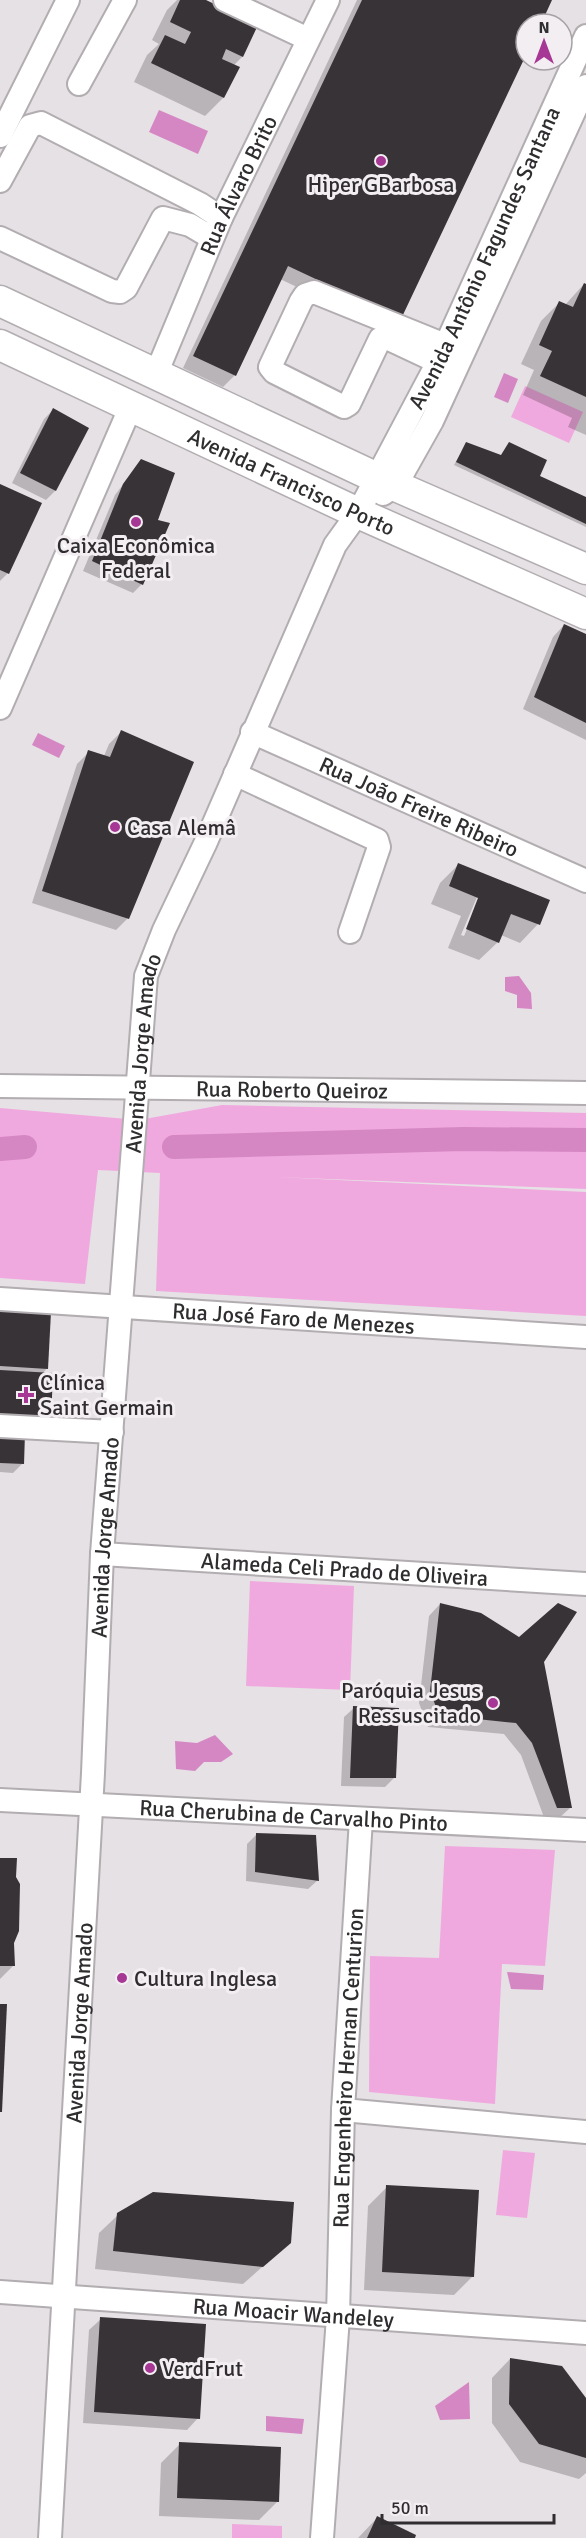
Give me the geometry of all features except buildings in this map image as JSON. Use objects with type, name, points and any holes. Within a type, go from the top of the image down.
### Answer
[{"type":"main road","name":"Avenida Francisco Porto","points":[[0,301],[386,481],[586,569]]},
{"type":"main road","name":"Avenida Francisco Porto","points":[[0,345],[358,513],[586,614]]},
{"type":"street","points":[[0,136],[68,0]]},
{"type":"street","points":[[79,84],[125,0]]},
{"type":"street","points":[[225,0],[308,39]]},
{"type":"street","name":"Rua Álvaro Brito","points":[[156,374],[217,228],[328,0]]},
{"type":"street","name":"Avenida Antônio Fagundes Santana","points":[[386,481],[386,463],[442,353],[586,36]]},
{"type":"street","name":"Avenida Antônio Fagundes Santana","points":[[386,481],[432,421],[586,86]]},
{"type":"street","points":[[0,181],[30,126],[41,123],[200,204],[217,228]]},
{"type":"street","points":[[0,238],[112,291],[120,292],[126,288],[163,218],[190,225],[217,228]]},
{"type":"street","points":[[314,292],[442,353],[389,339],[380,339],[349,404],[344,407],[274,372],[270,367],[301,301],[305,295],[314,292]]},
{"type":"street","points":[[0,708],[130,406]]},
{"type":"street","name":"Avenida Jorge Amado","points":[[50,2538],[102,1554],[146,976],[164,930],[335,545],[358,513],[386,481]]},
{"type":"street","name":"Rua João Freire Ribeiro","points":[[252,732],[586,881]]},
{"type":"street","points":[[235,774],[377,840],[379,847],[350,932]]},
{"type":"street","name":"Rua Roberto Queiroz","points":[[0,1086],[586,1093]]},
{"type":"street","name":"Rua José Faro de Menezes","points":[[0,1299],[586,1337]]},
{"type":"street","points":[[0,1426],[112,1431]]},
{"type":"street","name":"Alameda Celi Prado de Oliveira","points":[[102,1554],[586,1584]]},
{"type":"street","name":"Rua Cherubina de Carvalho Pinto","points":[[0,1800],[90,1807],[586,1830]]},
{"type":"street","name":"Rua Engenheiro Hernan Centurion","points":[[322,2538],[338,2317],[343,2110],[361,1819]]},
{"type":"street","points":[[343,2110],[586,2132]]},
{"type":"street","name":"Rua Moacir Wandeley","points":[[0,2292],[586,2333]]},
{"type":"shaded area","points":[[159,110],[208,131],[198,154],[149,132]]},
{"type":"shaded area","points":[[504,373],[518,379],[508,403],[494,397]]},
{"type":"shaded area","points":[[525,386],[583,412],[569,443],[511,417]]},
{"type":"shaded area","points":[[38,733],[65,746],[59,758],[32,745]]},
{"type":"shaded area","points":[[519,976],[531,993],[532,1009],[517,1008],[517,995],[505,991],[505,977]]},
{"type":"shaded area","points":[[222,1105],[586,1113],[586,1189],[276,1177],[586,1192],[586,1316],[156,1291],[160,1173],[98,1170],[85,1284],[0,1278],[0,1108],[139,1120]]},
{"type":"shaded area","points":[[250,1581],[354,1586],[350,1690],[246,1686]]},
{"type":"shaded area","points":[[215,1735],[233,1754],[221,1762],[204,1762],[195,1771],[176,1769],[175,1741],[197,1743]]},
{"type":"shaded area","points":[[445,1846],[555,1850],[545,1966],[502,1964],[495,2104],[369,2092],[370,1956],[439,1958]]},
{"type":"shaded area","points":[[507,1972],[544,1975],[543,1990],[511,1989]]},
{"type":"shaded area","points":[[503,2150],[535,2153],[527,2218],[496,2215]]},
{"type":"shaded area","points":[[469,2382],[470,2419],[440,2420],[435,2406]]},
{"type":"shaded area","points":[[266,2416],[304,2419],[302,2434],[266,2431]]},
{"type":"shaded area","points":[[232,2524],[282,2526],[282,2538],[232,2538]]},
{"type":"waterway","points":[[174,1147],[463,1139],[586,1140]]},
{"type":"waterway","points":[[0,1149],[25,1147]]},
{"type":"place","name":"Hiper GBarbosa","points":[[381,161]]},
{"type":"place","name":"Caixa Econômica Federal","points":[[136,522]]},
{"type":"place","name":"Casa Alemâ","points":[[115,827]]},
{"type":"place","name":"Clínica Saint Germain","points":[[26,1395]]},
{"type":"place","name":"Paróquia Jesus Ressuscitado","points":[[493,1703]]},
{"type":"place","name":"Cultura Inglesa","points":[[122,1978]]},
{"type":"place","name":"VerdFrut","points":[[150,2368]]}]
